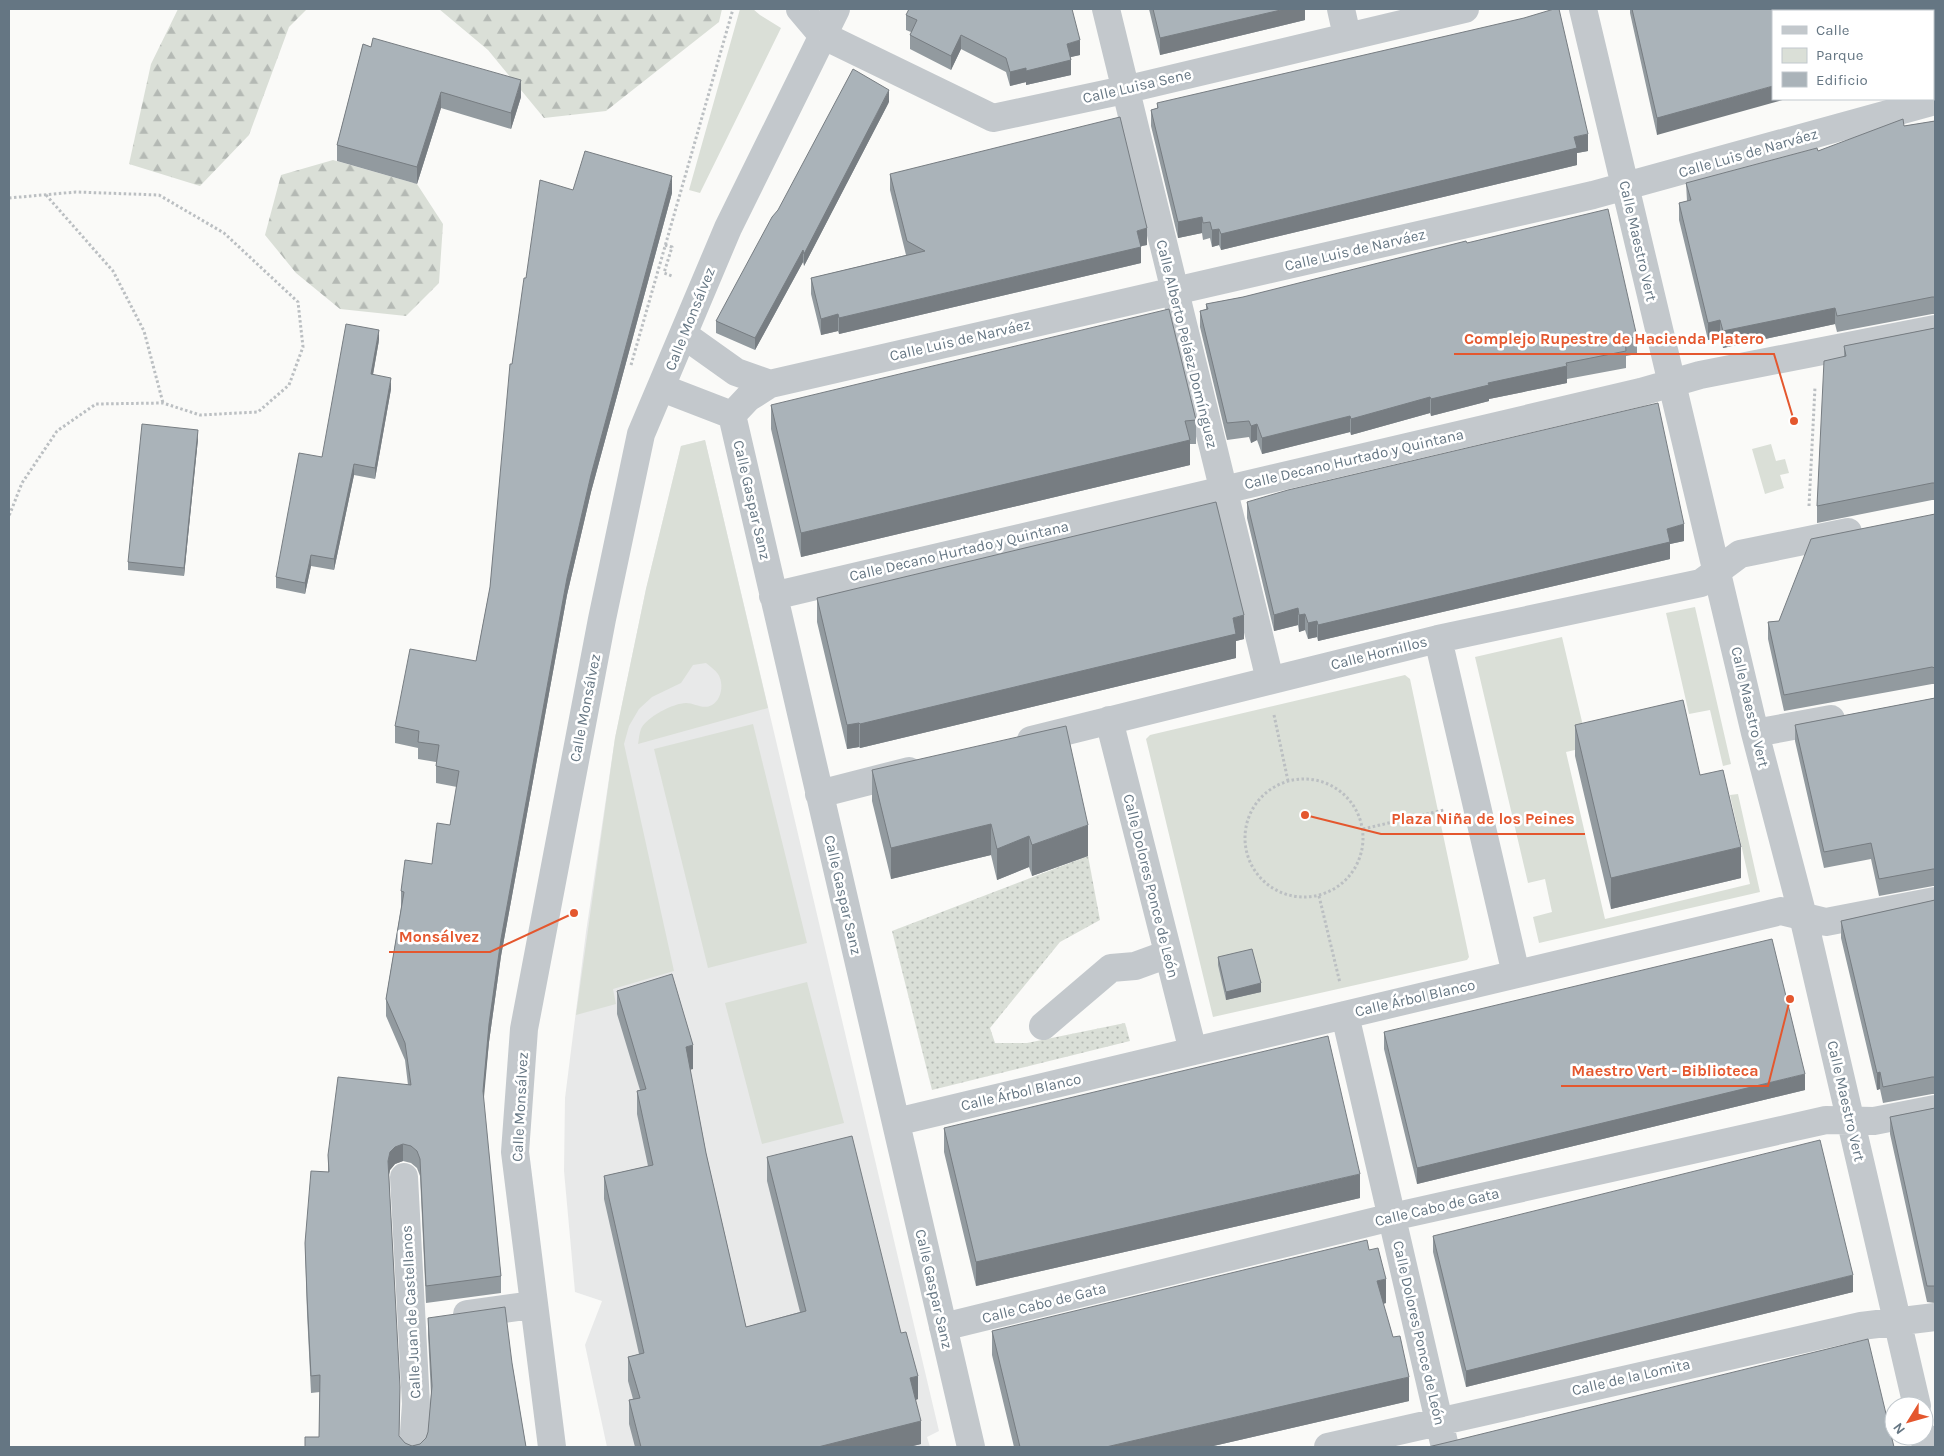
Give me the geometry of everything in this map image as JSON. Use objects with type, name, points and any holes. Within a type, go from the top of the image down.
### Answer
[{"type":"street","points":[[800,9],[822,34]]},
{"type":"street","name":"Calle Monsálvez","points":[[552,1447],[515,1152],[524,1029],[636,454],[641,434],[728,228],[836,9]]},
{"type":"street","name":"Calle Alberto Peláez Domínguez","points":[[1106,9],[1124,90],[1270,680]]},
{"type":"street","points":[[1341,9],[1347,36]]},
{"type":"street","name":"Calle Luisa Sene","points":[[822,34],[993,118],[1124,90],[1465,9]]},
{"type":"street","name":"Calle Maestro Vert","points":[[1583,9],[1718,570],[1755,733],[1803,916],[1915,1396]]},
{"type":"street","name":"Calle Luis de Narváez","points":[[732,415],[748,398],[770,384],[1626,188],[1935,100]]},
{"type":"street","name":"Calle Decano Hurtado y Quintana","points":[[774,596],[1672,384],[1700,375],[1935,329]]},
{"type":"street","points":[[684,335],[736,372],[770,384]]},
{"type":"street","points":[[662,388],[732,415]]},
{"type":"street","name":"Calle Gaspar Sanz","points":[[732,415],[971,1447]]},
{"type":"street","name":"Calle Hornillos","points":[[1003,747],[1438,639],[1701,582],[1740,554],[1869,528]]},
{"type":"street","points":[[1438,639],[1516,974]]},
{"type":"street","points":[[1755,733],[1860,714]]},
{"type":"street","name":"Calle Dolores Ponce de León","points":[[1109,720],[1193,1051]]},
{"type":"street","points":[[819,794],[935,764]]},
{"type":"street","name":"Calle Árbol Blanco","points":[[896,1122],[1781,911],[1826,922],[1935,901]]},
{"type":"street","points":[[1043,1026],[1111,968],[1135,966],[1168,954]]},
{"type":"street","name":"Calle Dolores Ponce de León","points":[[1345,1015],[1445,1447]]},
{"type":"street","name":"Calle Cabo de Gata","points":[[943,1328],[1392,1217],[1826,1120],[1874,1121],[1935,1109]]},
{"type":"street","name":"Calle Juan de Castellanos","points":[[404,1177],[416,1404],[413,1447]]},
{"type":"street","points":[[413,1321],[533,1305]]},
{"type":"street","name":"Calle de la Lomita","points":[[1328,1447],[1439,1420],[1861,1326],[1935,1317]]},
{"type":"path","points":[[629,372],[732,9]]},
{"type":"path","points":[[9,198],[76,192],[160,195],[224,233],[298,302],[303,347],[289,385],[258,412],[200,415],[163,403],[96,404],[57,431],[22,483],[9,516]]},
{"type":"path","points":[[45,194],[113,271],[144,331],[163,403]]},
{"type":"path","points":[[665,244],[672,247],[667,262]]},
{"type":"path","points":[[1803,541],[1809,523],[1816,352]]},
{"type":"path","points":[[1270,680],[1273,706],[1288,781]]},
{"type":"path","points":[[1307,779],[1325,783],[1341,792],[1354,807],[1363,829],[1359,860],[1350,876],[1336,888],[1319,896],[1301,898],[1282,894],[1266,884],[1254,871],[1246,854],[1244,835],[1248,817],[1258,801],[1271,788],[1288,781],[1307,779]]},
{"type":"path","points":[[1363,829],[1476,803]]},
{"type":"path","points":[[1319,896],[1342,988]]},
{"type":"shaded area","points":[[705,440],[939,1431],[927,1437],[930,1447],[607,1447],[585,1345],[602,1301],[575,1292],[564,1171],[565,1098],[586,932],[615,738],[646,589],[681,446]]},
{"type":"green space","points":[[178,9],[307,9],[289,27],[249,135],[200,186],[129,164],[151,64]]},
{"type":"green space","points":[[439,9],[722,9],[719,22],[606,111],[544,118],[488,50]]},
{"type":"green space","points":[[740,9],[753,9],[781,28],[700,193],[689,190]]},
{"type":"green space","points":[[333,160],[417,184],[443,224],[439,283],[406,316],[340,309],[296,273],[265,235],[281,175]]},
{"type":"green space","points":[[705,440],[768,708],[638,744],[640,731],[644,724],[661,711],[686,703],[705,707],[712,705],[718,699],[721,691],[720,678],[706,663],[693,665],[681,683],[652,697],[639,709],[629,726],[624,744],[674,971],[613,989],[616,1004],[576,1015],[615,738],[646,589],[681,446]]},
{"type":"green space","points":[[1771,444],[1776,461],[1785,459],[1789,473],[1780,475],[1784,488],[1765,494],[1752,449]]},
{"type":"green space","points":[[1695,607],[1731,764],[1723,766],[1710,710],[1689,714],[1666,613]]},
{"type":"green space","points":[[1562,637],[1588,747],[1566,752],[1605,919],[1750,884],[1730,795],[1738,794],[1760,892],[1539,943],[1533,917],[1552,912],[1545,879],[1528,883],[1475,657]]},
{"type":"green space","points":[[1405,675],[1410,679],[1469,957],[1467,960],[1213,1017],[1146,739],[1150,735]]},
{"type":"green space","points":[[753,724],[807,943],[708,968],[654,749]]},
{"type":"green space","points":[[1088,856],[1100,920],[1060,942],[990,1028],[995,1043],[1027,1043],[1125,1023],[1130,1041],[932,1090],[892,931]]},
{"type":"green space","points":[[807,982],[844,1123],[762,1144],[725,1003]]},
{"type":"building","points":[[909,9],[1072,9],[1080,40],[1067,44],[1071,60],[1026,71],[1026,68],[1010,72],[1006,58],[961,35],[951,56],[910,35],[917,20],[906,15]]},
{"type":"building","points":[[1153,9],[1285,9],[1160,38]]},
{"type":"building","points":[[1559,9],[1588,134],[1574,137],[1577,148],[1221,234],[1219,229],[1212,230],[1210,222],[1203,223],[1202,217],[1178,222],[1151,110],[1158,108],[1157,103],[1524,18]]},
{"type":"building","points":[[1632,9],[1823,9],[1772,10],[1772,86],[1657,118]]},
{"type":"building","points":[[373,38],[521,80],[511,113],[441,92],[417,167],[337,145],[363,44],[371,47]]},
{"type":"building","points":[[853,69],[889,90],[804,254],[803,250],[755,338],[716,321],[772,217],[778,210]]},
{"type":"building","points":[[1120,117],[1147,228],[1137,231],[1141,247],[839,318],[838,314],[821,319],[811,278],[925,251],[907,241],[890,174]]},
{"type":"building","points":[[1903,119],[1904,126],[1935,121],[1935,297],[1837,316],[1835,308],[1723,331],[1720,320],[1708,323],[1679,203],[1691,200],[1686,183],[1817,148],[1818,151]]},
{"type":"building","points":[[585,151],[672,176],[591,475],[567,578],[501,939],[489,1024],[483,1091],[501,1276],[426,1286],[420,1159],[417,1151],[411,1146],[403,1144],[395,1147],[390,1152],[388,1161],[400,1387],[399,1436],[405,1443],[412,1446],[420,1444],[426,1438],[428,1432],[432,1386],[428,1318],[505,1307],[526,1447],[305,1447],[305,1437],[319,1437],[320,1375],[311,1376],[305,1243],[311,1171],[329,1172],[328,1155],[338,1077],[411,1085],[405,1043],[386,999],[404,892],[401,891],[405,860],[432,864],[437,823],[450,825],[459,771],[436,766],[439,745],[418,742],[419,731],[395,726],[410,649],[476,661],[490,587],[510,364],[512,364],[540,180],[573,190]]},
{"type":"building","points":[[1608,209],[1637,337],[1625,339],[1626,351],[1566,363],[1567,366],[1488,383],[1489,385],[1431,399],[1430,397],[1351,419],[1350,416],[1262,438],[1257,424],[1251,426],[1249,421],[1227,423],[1200,311],[1208,309],[1206,304],[1243,297],[1466,241],[1467,243]]},
{"type":"building","points":[[1169,309],[1196,420],[1185,421],[1190,440],[801,533],[771,405]]},
{"type":"building","points":[[346,324],[379,330],[371,374],[391,378],[375,468],[354,464],[334,559],[311,555],[305,583],[276,577],[299,453],[322,457]]},
{"type":"building","points":[[1935,328],[1935,483],[1817,506],[1824,361],[1846,356],[1844,346]]},
{"type":"building","points":[[1658,403],[1684,524],[1667,529],[1670,542],[1318,625],[1317,621],[1308,623],[1305,614],[1299,615],[1298,608],[1274,615],[1247,502],[1288,490]]},
{"type":"building","points":[[142,424],[198,430],[184,568],[128,562]]},
{"type":"building","points":[[1216,502],[1244,615],[1233,618],[1236,634],[860,724],[847,725],[817,598]]},
{"type":"building","points":[[1935,514],[1935,668],[1932,667],[1784,695],[1768,622],[1779,621],[1811,539]]},
{"type":"building","points":[[1935,698],[1935,869],[1879,879],[1871,843],[1824,852],[1795,725]]},
{"type":"building","points":[[1683,700],[1700,775],[1723,770],[1741,847],[1611,878],[1575,725]]},
{"type":"building","points":[[1066,726],[1088,825],[1032,845],[1029,836],[997,849],[991,824],[891,848],[872,770]]},
{"type":"building","points":[[1935,900],[1935,1077],[1883,1087],[1880,1072],[1877,1073],[1841,921]]},
{"type":"building","points":[[1772,939],[1805,1074],[1417,1168],[1384,1032]]},
{"type":"building","points":[[1252,949],[1261,983],[1226,992],[1218,957]]},
{"type":"building","points":[[672,974],[693,1045],[686,1047],[706,1153],[746,1327],[806,1311],[767,1157],[852,1136],[901,1333],[906,1332],[918,1376],[910,1378],[921,1421],[818,1447],[641,1447],[629,1400],[640,1398],[628,1357],[644,1353],[604,1176],[653,1165],[637,1091],[646,1089],[617,991]]},
{"type":"building","points":[[1328,1036],[1360,1174],[976,1262],[944,1128]]},
{"type":"building","points":[[1935,1108],[1935,1286],[1927,1286],[1890,1117]]},
{"type":"building","points":[[1820,1140],[1853,1275],[1466,1371],[1433,1236]]},
{"type":"building","points":[[1367,1240],[1369,1250],[1378,1248],[1386,1279],[1377,1281],[1393,1337],[1400,1336],[1409,1377],[1106,1447],[1020,1447],[992,1331]]},
{"type":"building","points":[[1868,1339],[1884,1405],[1884,1446],[1894,1447],[1428,1447]]},
{"type":"place","name":"Complejo Rupestre de Hacienda Platero","points":[[1794,421]]},
{"type":"place","name":"Plaza Niña de los Peines","points":[[1305,815]]},
{"type":"place","name":"Monsálvez","points":[[574,913]]},
{"type":"place","name":"Maestro Vert - Biblioteca","points":[[1790,999]]}]
